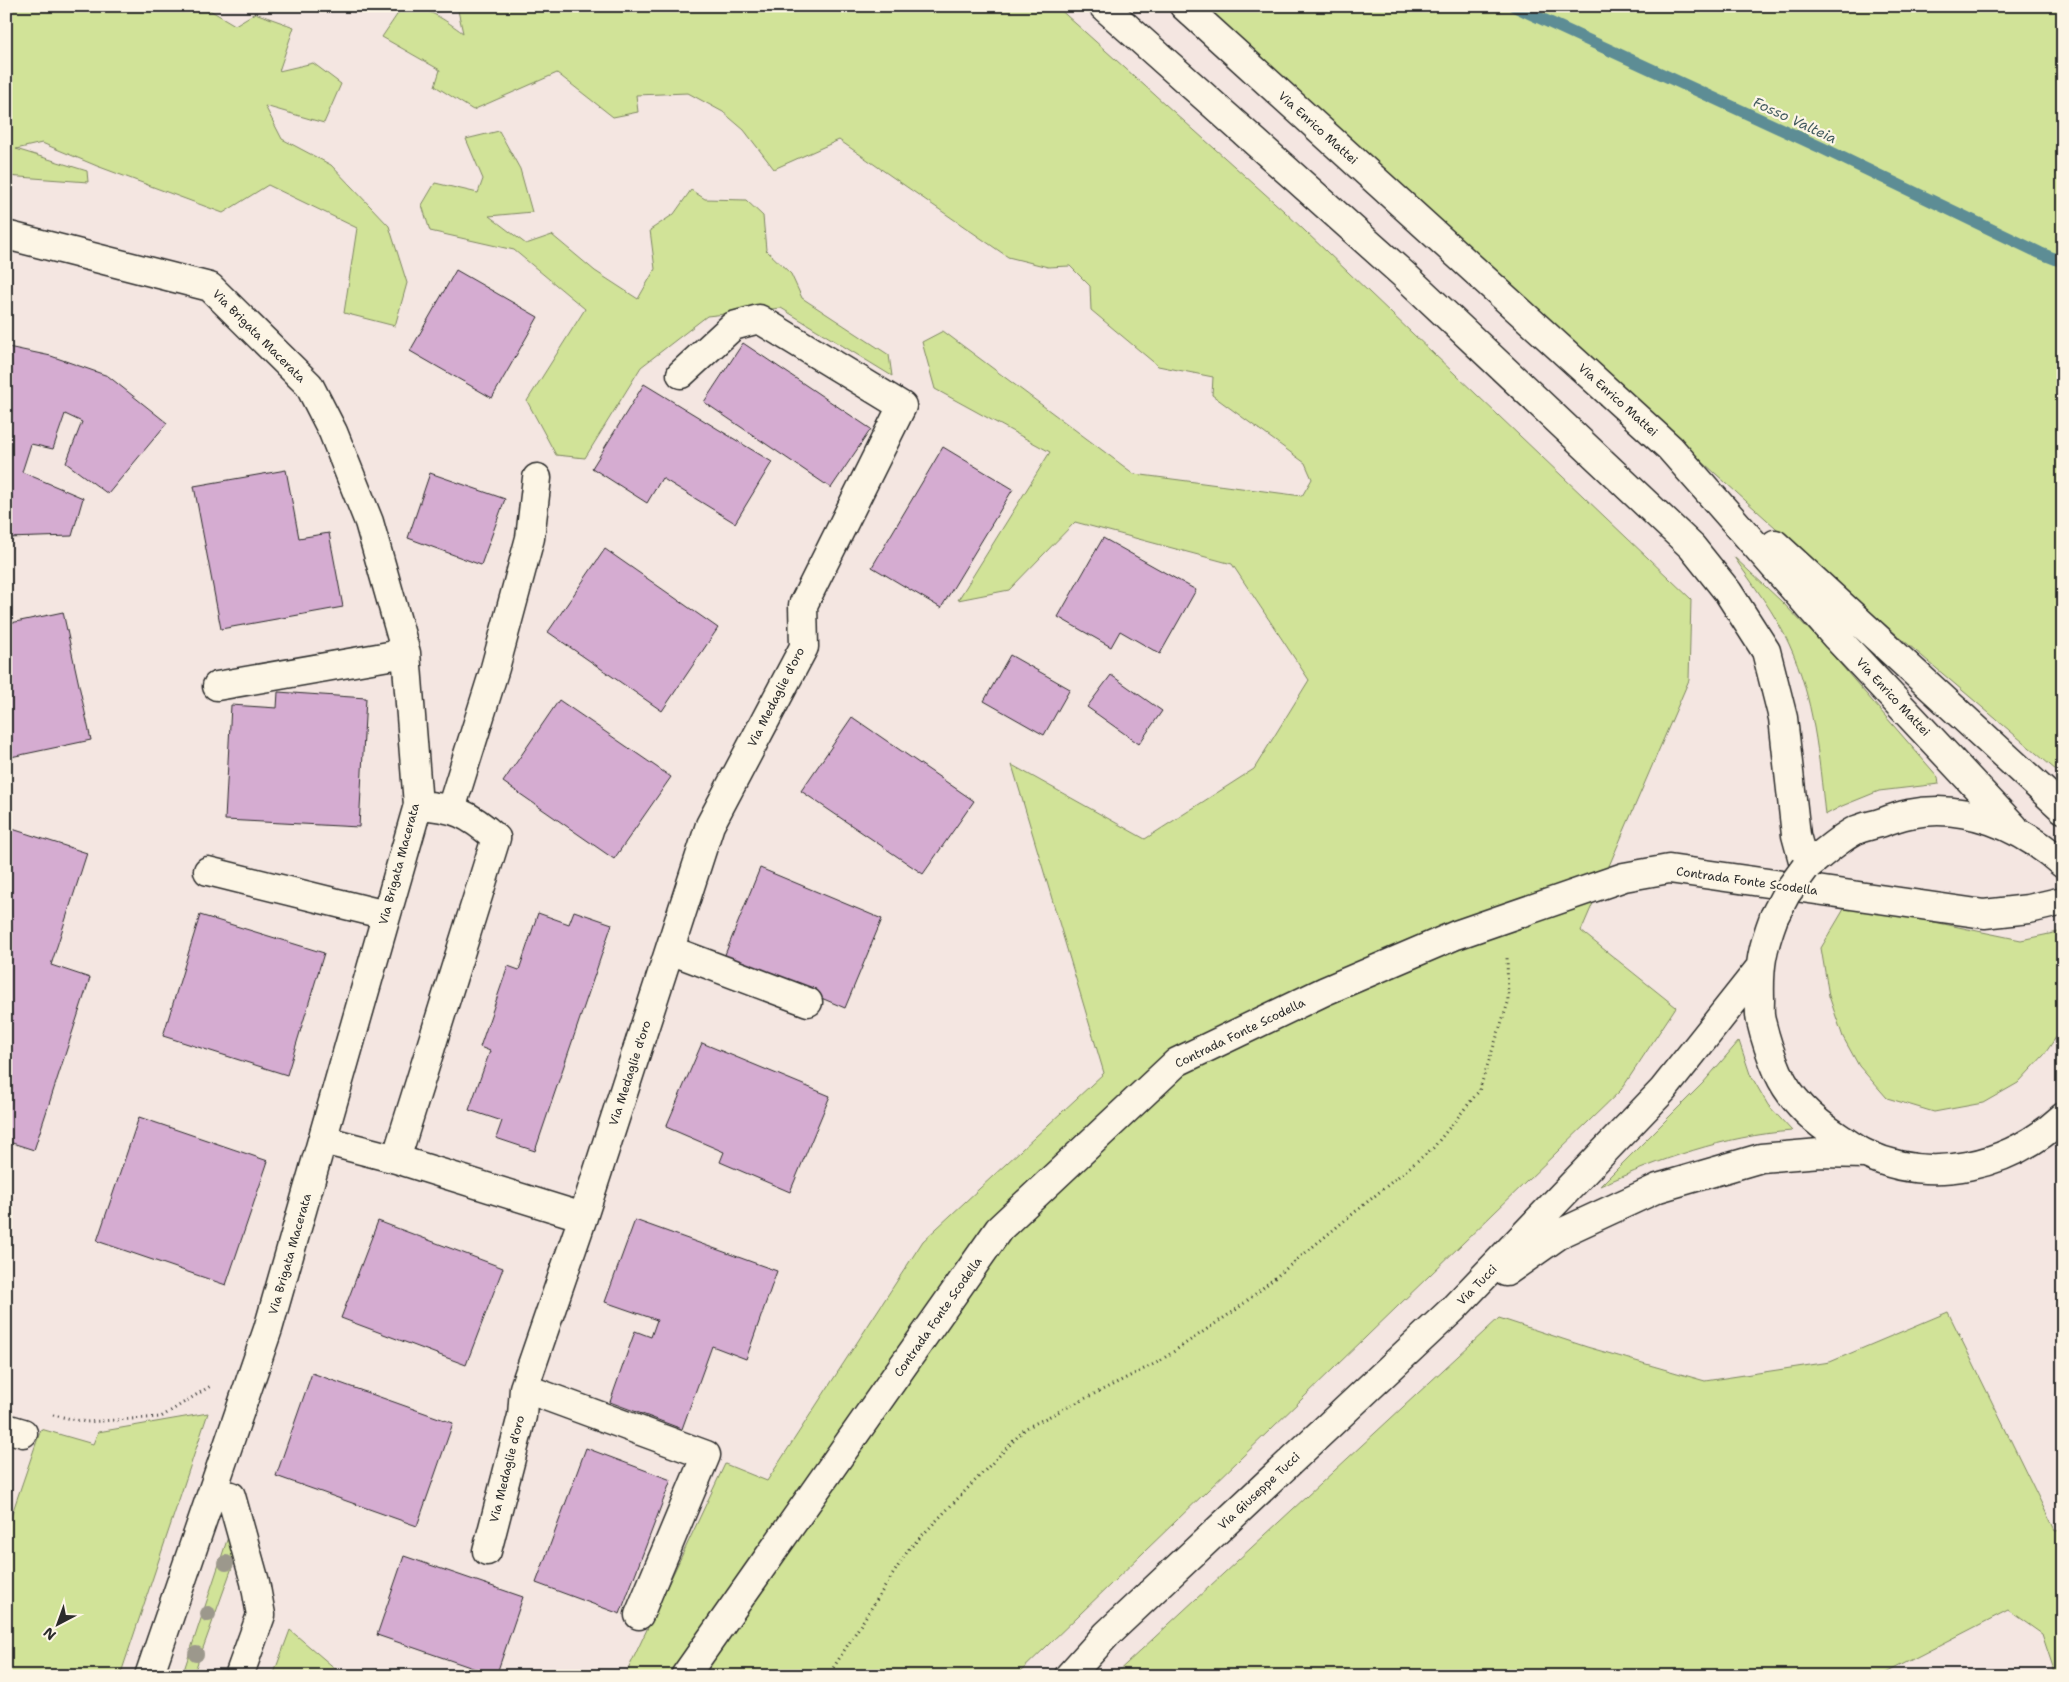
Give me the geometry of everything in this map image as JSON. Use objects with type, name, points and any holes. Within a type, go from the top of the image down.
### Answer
[{"type":"main road","points":[[1103,6],[1403,274],[1692,547],[1728,592],[1766,651],[1783,718],[1796,835],[1806,868]]},
{"type":"main road","name":"Via Enrico Mattei","points":[[1184,6],[1670,448],[1836,637],[2016,830]]},
{"type":"main road","name":"Via Brigata Macerata","points":[[6,235],[210,287],[309,385],[333,432],[369,522],[406,653],[418,805],[268,1329],[149,1676]]},
{"type":"main road","name":"Via Medaglie d'oro","points":[[487,1550],[522,1416],[524,1388],[583,1218],[710,825],[804,647],[803,606],[902,406],[759,319],[733,326],[681,374]]},
{"type":"main road","points":[[1670,448],[2063,809]]},
{"type":"main road","points":[[451,809],[495,668],[530,538],[537,478]]},
{"type":"main road","points":[[217,686],[406,653]]},
{"type":"main road","points":[[396,1159],[496,838],[477,820],[451,809],[418,805]]},
{"type":"main road","points":[[2057,1127],[2013,1152],[1979,1164],[1943,1169],[1904,1166],[1865,1154],[1819,1125],[1797,1100],[1779,1073],[1760,1020],[1759,968],[1765,940],[1786,894],[1806,868],[1829,848],[1856,830],[1910,814],[1942,811],[1974,815],[2016,830],[2044,847],[2063,864]]},
{"type":"main road","name":"Contrada Fonte Scodella","points":[[685,1676],[999,1230],[1177,1062],[1325,991],[1456,935],[1624,877],[1669,869],[1984,914],[2022,911],[2063,901]]},
{"type":"main road","points":[[208,870],[386,915]]},
{"type":"main road","points":[[670,950],[808,1002]]},
{"type":"main road","name":"Via Tucci","points":[[1453,1309],[1663,1090],[1759,968]]},
{"type":"main road","points":[[323,1140],[396,1159],[583,1218]]},
{"type":"main road","name":"Via Tucci","points":[[1453,1309],[1562,1232],[1658,1188],[1761,1158],[1820,1153],[1865,1154]]},
{"type":"main road","name":"Via Giuseppe Tucci","points":[[1069,1676],[1107,1634],[1453,1309]]},
{"type":"main road","points":[[524,1388],[706,1455],[639,1615]]},
{"type":"main road","points":[[213,1491],[231,1496],[255,1582],[261,1615],[239,1676]]},
{"type":"path","points":[[828,1676],[909,1549],[1026,1428],[1158,1362],[1237,1309],[1433,1148],[1479,1091],[1508,1003],[1506,918]]},
{"type":"path","points":[[14,1431],[40,1412],[86,1422],[161,1418],[229,1373],[250,1380]]},
{"type":"green space","points":[[6,6],[166,6],[169,10],[203,6],[235,25],[255,13],[294,27],[279,71],[313,63],[341,84],[324,123],[265,106],[282,139],[331,165],[389,226],[407,283],[395,326],[344,313],[357,228],[268,185],[223,213],[97,166],[42,143],[16,149],[87,171],[88,182],[6,176]]},
{"type":"green space","points":[[403,6],[420,8],[427,11],[463,33],[457,6],[1056,6],[1284,211],[1691,599],[1689,680],[1581,931],[1676,1007],[1621,1090],[1016,1676],[625,1676],[725,1464],[767,1481],[923,1241],[1104,1073],[1012,765],[1145,839],[1254,769],[1309,680],[1232,564],[1075,522],[1009,590],[958,600],[1050,452],[935,389],[922,342],[943,331],[1134,474],[1302,496],[1312,479],[1305,463],[1212,395],[1213,377],[1158,366],[1091,310],[1090,286],[1070,266],[1048,267],[1008,257],[839,140],[774,169],[744,130],[723,112],[688,93],[636,95],[638,112],[613,117],[557,73],[473,110],[435,86],[440,70],[382,37]]},
{"type":"green space","points":[[1196,6],[2063,6],[2063,776],[1856,600]]},
{"type":"green space","points":[[499,131],[520,169],[532,212],[489,216],[526,244],[552,235],[595,271],[638,299],[655,269],[650,230],[674,214],[691,190],[705,199],[746,200],[763,216],[766,250],[791,274],[802,298],[889,355],[892,376],[781,308],[707,316],[641,367],[585,458],[556,455],[527,401],[585,309],[514,250],[430,231],[422,205],[435,183],[478,193],[483,179],[466,139]]},
{"type":"green space","points":[[1734,557],[1822,643],[1938,777],[1939,784],[1879,791],[1825,815],[1814,728],[1810,707],[1797,664],[1777,621]]},
{"type":"green space","points":[[1847,904],[2021,940],[2063,931],[2063,1027],[2044,1055],[2018,1083],[1983,1103],[1934,1112],[1887,1098],[1859,1066],[1843,1037],[1829,996],[1821,948]]},
{"type":"green space","points":[[1739,1041],[1750,1074],[1768,1105],[1792,1131],[1717,1143],[1670,1158],[1600,1186],[1703,1083]]},
{"type":"green space","points":[[1948,1312],[2055,1531],[2063,1530],[2063,1676],[2056,1676],[2042,1634],[2008,1610],[1880,1676],[1113,1676],[1499,1318],[1587,1347],[1705,1381],[1830,1362]]},
{"type":"green space","points":[[208,1413],[120,1676],[6,1676],[6,1531],[41,1429],[93,1444],[98,1432]]},
{"type":"green space","points":[[230,1531],[235,1559],[193,1676],[182,1676]]},
{"type":"green space","points":[[290,1630],[344,1676],[273,1676]]},
{"type":"building","points":[[456,270],[538,317],[492,398],[410,351]]},
{"type":"building","points":[[743,343],[871,429],[831,488],[704,402]]},
{"type":"building","points":[[8,347],[51,356],[108,376],[167,423],[108,494],[66,463],[82,422],[65,414],[53,449],[31,444],[22,472],[83,498],[72,536],[6,538],[6,352]]},
{"type":"building","points":[[644,384],[772,462],[735,523],[662,478],[647,503],[592,468]]},
{"type":"building","points":[[943,447],[1013,489],[941,608],[872,567]]},
{"type":"building","points":[[286,470],[299,538],[329,533],[343,607],[221,629],[194,486]]},
{"type":"building","points":[[430,473],[505,499],[481,565],[408,538]]},
{"type":"building","points":[[1103,538],[1196,590],[1160,654],[1120,631],[1111,647],[1058,617]]},
{"type":"building","points":[[605,549],[718,628],[662,711],[548,632]]},
{"type":"building","points":[[63,612],[91,740],[6,758],[6,624]]},
{"type":"building","points":[[1010,655],[1070,689],[1044,735],[984,701]]},
{"type":"building","points":[[1111,675],[1162,711],[1139,744],[1087,707]]},
{"type":"building","points":[[278,692],[366,698],[359,827],[225,820],[231,705],[277,708]]},
{"type":"building","points":[[559,700],[671,777],[614,859],[503,782]]},
{"type":"building","points":[[852,717],[974,801],[923,874],[801,791]]},
{"type":"building","points":[[6,827],[87,853],[51,965],[90,978],[34,1150],[6,1141]]},
{"type":"building","points":[[760,868],[882,919],[845,1008],[724,957]]},
{"type":"building","points":[[574,911],[612,924],[535,1151],[496,1138],[502,1121],[469,1110],[490,1051],[480,1047],[508,966],[519,970],[538,913],[569,924]]},
{"type":"building","points":[[200,915],[324,953],[287,1075],[163,1036]]},
{"type":"building","points":[[702,1043],[830,1096],[790,1192],[720,1162],[724,1152],[666,1127]]},
{"type":"building","points":[[139,1117],[268,1161],[226,1285],[97,1241]]},
{"type":"building","points":[[635,1220],[777,1271],[746,1359],[712,1346],[682,1429],[610,1402],[635,1331],[651,1337],[657,1320],[605,1302]]},
{"type":"building","points":[[378,1221],[503,1268],[466,1365],[341,1318]]},
{"type":"building","points":[[312,1373],[453,1423],[417,1526],[276,1476]]},
{"type":"building","points":[[586,1448],[671,1480],[620,1614],[536,1583]]},
{"type":"building","points":[[404,1556],[523,1597],[496,1676],[377,1635]]},
{"type":"waterway","name":"Fosso Valteia","points":[[1514,6],[1822,148],[2040,253],[2063,262]]}]
